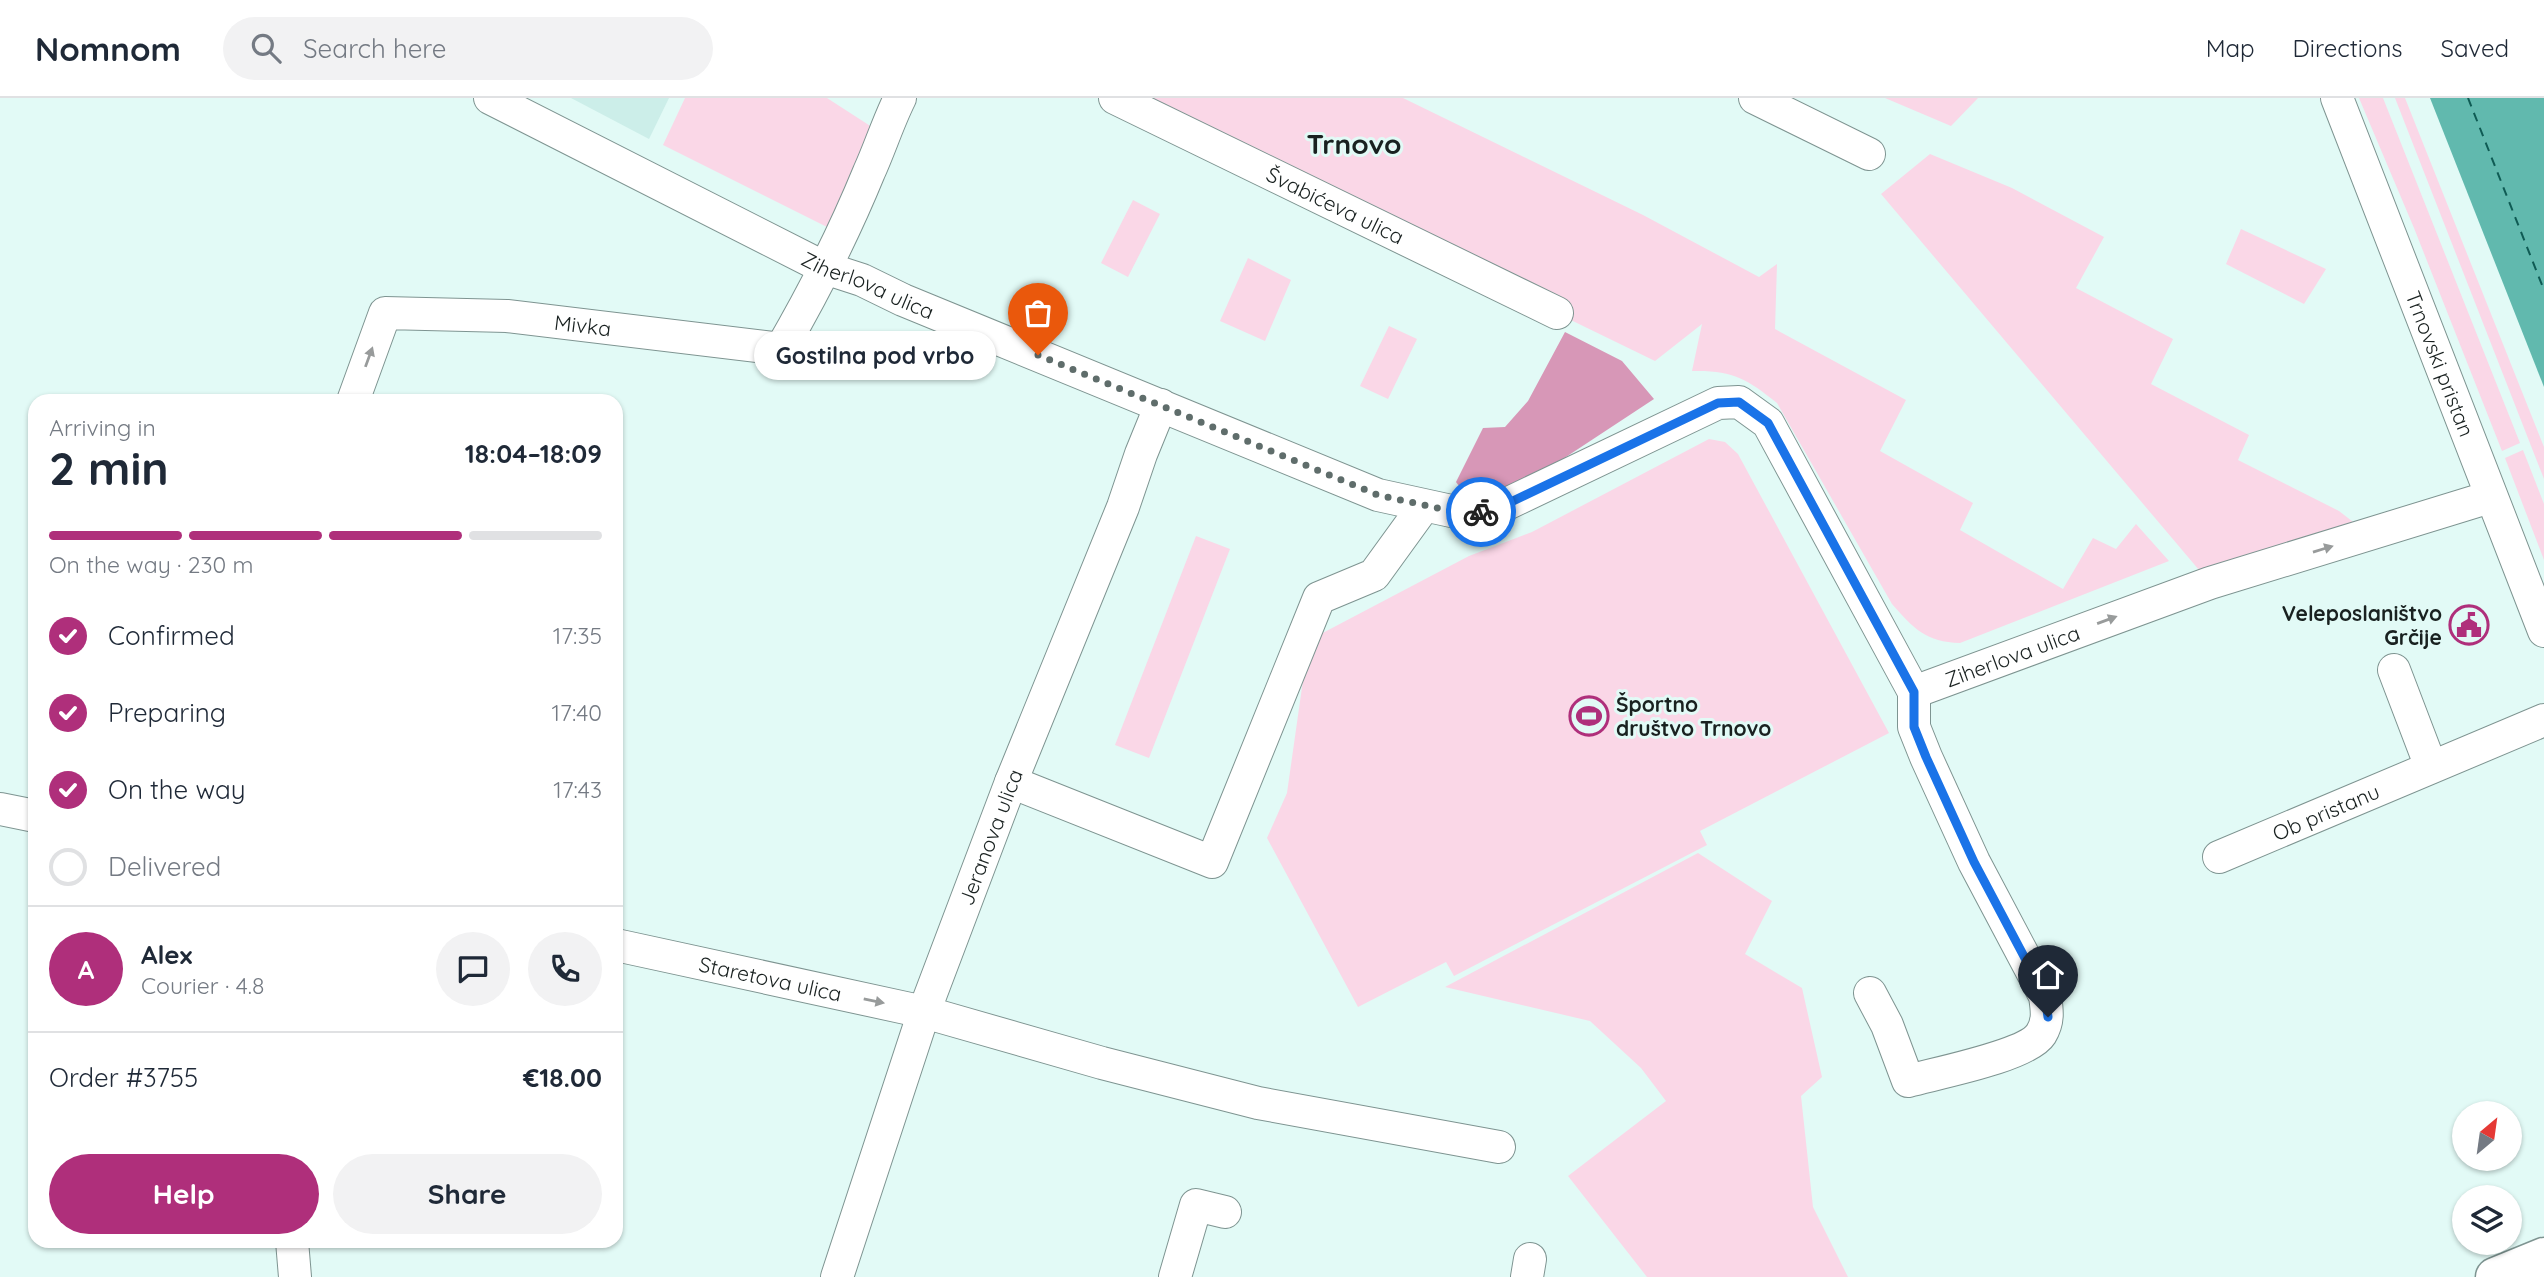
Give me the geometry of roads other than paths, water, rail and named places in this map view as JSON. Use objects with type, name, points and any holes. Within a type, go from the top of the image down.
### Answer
[{"type":"street","name":"Ziherlova ulica","points":[[490,98],[825,268],[862,280],[903,300],[1378,495],[1465,514],[1492,511],[1718,403],[1739,402],[1768,423],[1914,692],[2210,583],[2490,496]]},
{"type":"street","points":[[825,268],[900,98]]},
{"type":"street","name":"Švabićeva ulica","points":[[1115,98],[1557,313]]},
{"type":"street","points":[[1755,98],[1869,154]]},
{"type":"street","name":"Trnovski pristan","points":[[2337,98],[2544,631]]},
{"type":"street","name":"Mivka","points":[[356,394],[385,313],[507,316],[781,349],[825,268]]},
{"type":"street","name":"Jeranova ulica","points":[[837,1277],[924,1012],[1011,782],[1123,507],[1140,454],[1161,405]]},
{"type":"street","points":[[1011,782],[1212,862],[1319,598],[1374,575],[1424,506]]},
{"type":"street","points":[[2394,670],[2431,767]]},
{"type":"street","points":[[1870,993],[1887,1025],[1908,1082],[2022,1050],[2041,1035],[2048,1017],[2045,996],[1974,862],[1926,757],[1914,727],[1914,692]]},
{"type":"street","name":"Ob pristanu","points":[[2219,857],[2544,720]]},
{"type":"street","points":[[0,808],[28,814]]},
{"type":"street","name":"Staretova ulica","points":[[623,947],[924,1012],[1102,1063],[1258,1103],[1499,1147]]},
{"type":"street","points":[[1175,1277],[1196,1205],[1225,1212]]},
{"type":"street","points":[[293,1248],[295,1277]]},
{"type":"street","points":[[2495,1277],[2544,1257]]},
{"type":"water","points":[[2430,98],[2544,98],[2544,387]]},
{"type":"place","name":"Gostilna pod vrbo","points":[[1038,355]]},
{"type":"place","name":"Veleposlaništvo Grčije","points":[[2469,625]]},
{"type":"place","name":"Športno društvo Trnovo","points":[[1589,716]]},
{"type":"district","name":"Trnovo","points":[[1354,143]]}]
